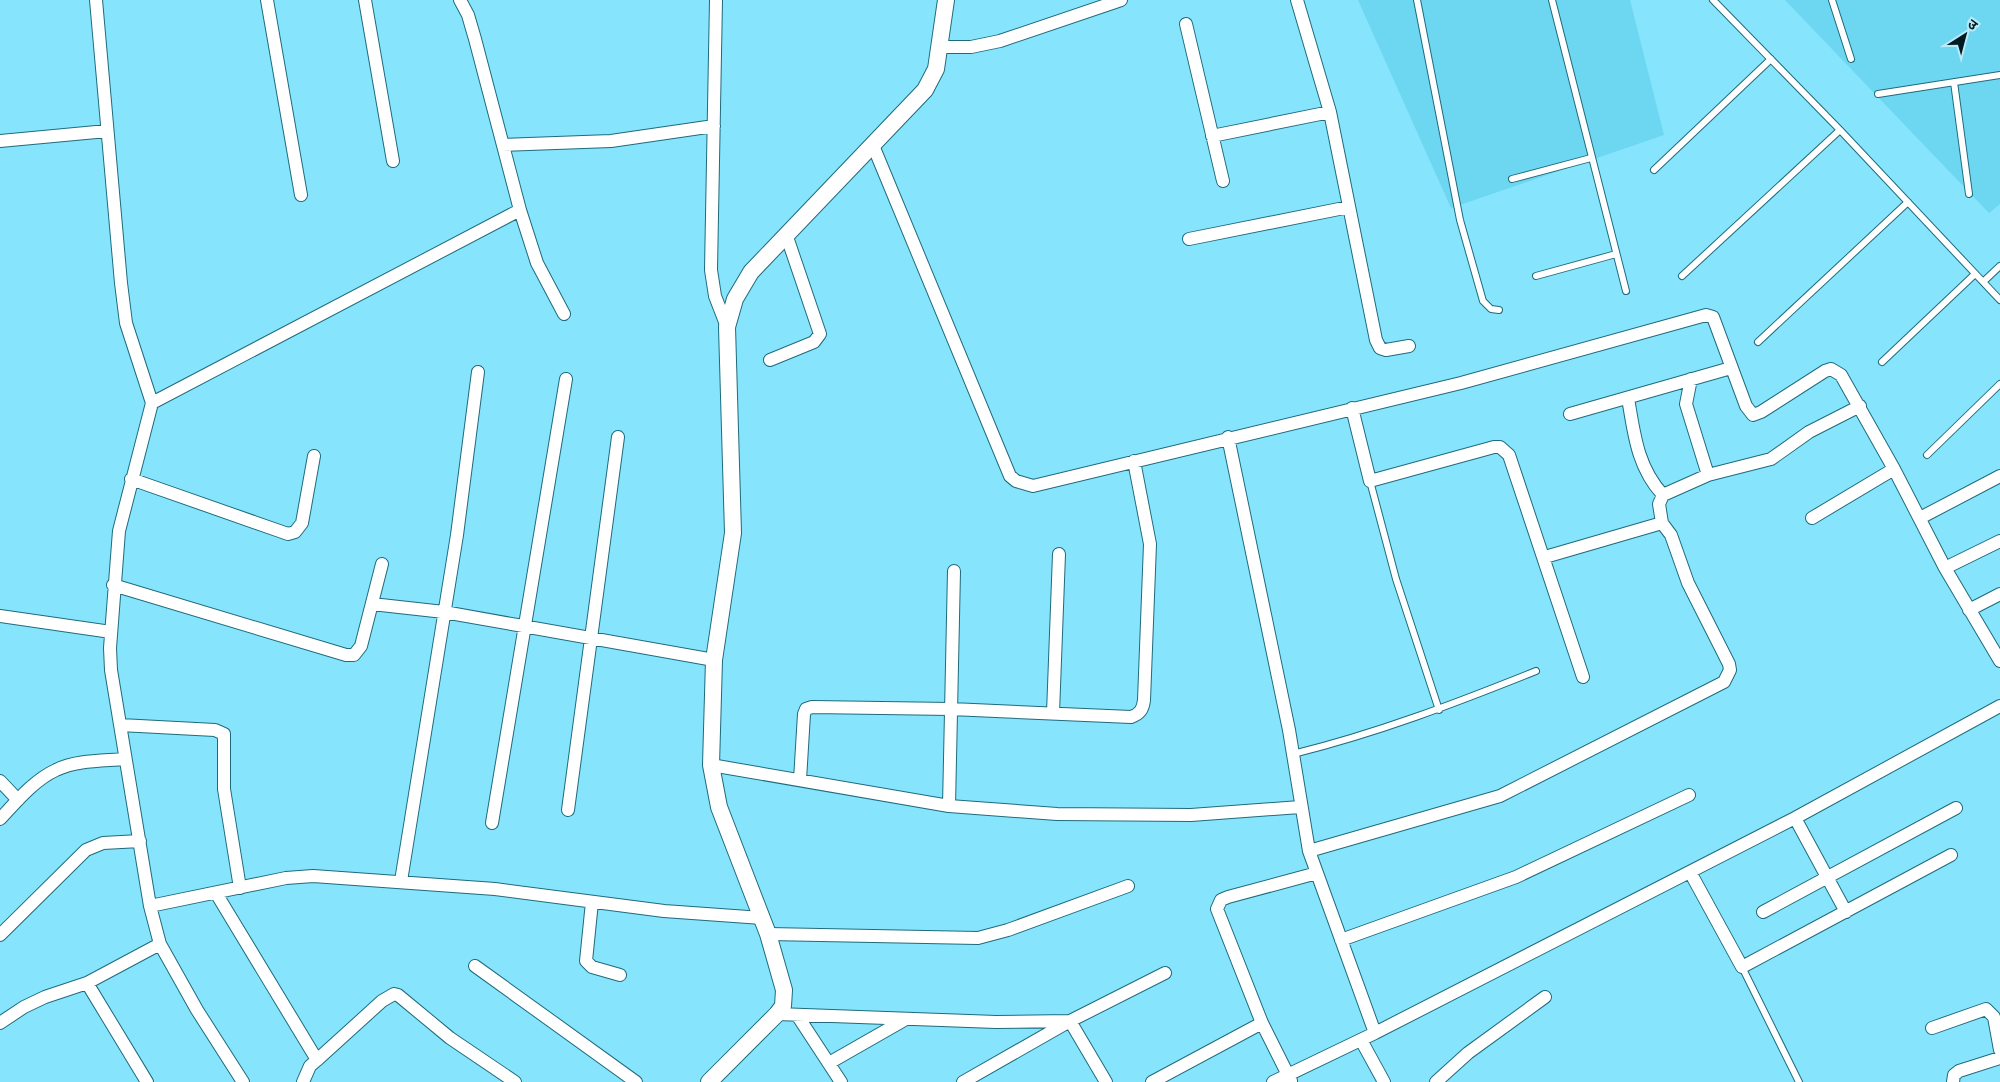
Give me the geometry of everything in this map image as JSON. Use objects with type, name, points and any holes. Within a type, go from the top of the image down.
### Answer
[{"type":"street","points":[[96,0],[126,323],[152,403],[119,531],[113,585],[111,670],[150,906],[160,944],[197,1010],[242,1082]]},
{"type":"street","points":[[267,0],[301,195]]},
{"type":"street","points":[[365,0],[393,161]]},
{"type":"street","points":[[460,0],[468,15],[473,31],[520,210],[537,263],[564,314]]},
{"type":"street","points":[[710,1082],[777,1014],[783,1006],[784,990],[768,934],[719,807],[711,765],[714,660],[733,533],[727,327],[712,282],[716,0]]},
{"type":"street","points":[[727,327],[742,285],[751,272],[872,143],[925,90],[936,69],[946,0]]},
{"type":"street","points":[[939,47],[970,47],[1000,41],[1121,0]]},
{"type":"street","points":[[1297,0],[1330,112],[1377,344],[1386,350],[1409,346]]},
{"type":"street","points":[[1186,24],[1223,181]]},
{"type":"street","points":[[1212,136],[1330,112]]},
{"type":"street","points":[[502,144],[611,141],[714,126]]},
{"type":"street","points":[[0,142],[107,131]]},
{"type":"street","points":[[872,143],[1010,476],[1016,481],[1033,486],[1228,437],[1461,383],[1706,315],[1712,318],[1714,322],[1746,406],[1753,414],[1761,412],[1831,369],[1841,375],[1894,469],[1945,568],[2000,661]]},
{"type":"street","points":[[1189,239],[1349,207]]},
{"type":"street","points":[[152,403],[520,210]]},
{"type":"street","points":[[770,360],[814,342],[820,334],[786,234]]},
{"type":"street","points":[[1570,414],[1732,368]]},
{"type":"street","points":[[401,881],[444,612],[478,372]]},
{"type":"street","points":[[492,823],[566,379]]},
{"type":"street","points":[[1691,380],[1686,404],[1708,476]]},
{"type":"street","points":[[1628,398],[1640,459],[1650,479],[1663,495]]},
{"type":"street","points":[[1309,851],[1500,796],[1724,682],[1730,670],[1729,664],[1688,583],[1671,534],[1662,523],[1659,504],[1663,495],[1708,476],[1771,459],[1809,432],[1860,406]]},
{"type":"street","points":[[1352,408],[1370,481],[1494,447],[1500,447],[1509,455],[1545,557],[1583,677]]},
{"type":"street","points":[[568,810],[618,437]]},
{"type":"street","points":[[1228,437],[1294,754],[1300,807],[1309,851],[1375,1033]]},
{"type":"street","points":[[131,480],[288,534],[295,532],[302,523],[314,456]]},
{"type":"street","points":[[800,780],[804,714],[806,709],[819,707],[951,709],[1131,717],[1137,715],[1143,705],[1150,544],[1134,461]]},
{"type":"street","points":[[1812,518],[1894,469]]},
{"type":"street","points":[[1920,518],[2000,476]]},
{"type":"street","points":[[1545,557],[1662,523]]},
{"type":"street","points":[[1945,568],[2000,541]]},
{"type":"street","points":[[1053,713],[1059,554]]},
{"type":"street","points":[[113,585],[346,656],[354,655],[359,650],[382,564]]},
{"type":"street","points":[[949,806],[954,571]]},
{"type":"street","points":[[1969,610],[2000,594]]},
{"type":"street","points":[[372,604],[444,612],[525,628],[714,660]]},
{"type":"street","points":[[0,616],[111,632]]},
{"type":"street","points":[[1274,1082],[1290,1078],[1795,818],[2000,706]]},
{"type":"street","points":[[120,725],[215,730],[224,734],[224,789],[240,888]]},
{"type":"street","points":[[0,819],[18,800],[56,769],[69,765],[126,759]]},
{"type":"street","points":[[711,765],[949,806],[1107,816],[1191,815],[1300,807]]},
{"type":"street","points":[[0,781],[18,800]]},
{"type":"street","points":[[1341,940],[1516,877],[1688,795]]},
{"type":"street","points":[[1763,912],[1956,808]]},
{"type":"street","points":[[1795,818],[1846,912]]},
{"type":"street","points":[[0,935],[86,850],[103,843],[140,841]]},
{"type":"street","points":[[1690,872],[1742,967],[1951,855]]},
{"type":"street","points":[[1290,1078],[1262,1023],[1218,915],[1218,904],[1228,897],[1317,873]]},
{"type":"street","points":[[150,906],[286,878],[313,876],[495,889],[664,911],[762,918]]},
{"type":"street","points":[[768,934],[978,938],[1008,930],[1128,886]]},
{"type":"street","points":[[216,892],[317,1060]]},
{"type":"street","points":[[592,902],[586,961],[592,967],[620,975]]},
{"type":"street","points":[[0,1023],[45,997],[87,983],[160,944]]},
{"type":"street","points":[[475,966],[636,1082]]},
{"type":"street","points":[[963,1082],[1070,1022],[1165,973]]},
{"type":"street","points":[[87,983],[147,1082]]},
{"type":"street","points":[[303,1082],[310,1066],[382,1001],[394,994],[398,995],[469,1052],[515,1082]]},
{"type":"street","points":[[1436,1082],[1468,1053],[1545,997]]},
{"type":"street","points":[[1932,1028],[1986,1009],[1994,1017],[2000,1050]]},
{"type":"street","points":[[777,1014],[996,1022],[1070,1022]]},
{"type":"street","points":[[797,1015],[841,1082]]},
{"type":"street","points":[[829,1063],[906,1019]]},
{"type":"street","points":[[1070,1022],[1106,1082]]},
{"type":"street","points":[[1152,1082],[1262,1023]]},
{"type":"street","points":[[1361,1040],[1384,1082]]},
{"type":"street","points":[[1953,1082],[1954,1075],[1959,1071],[2000,1058]]},
{"type":"lane","points":[[1417,0],[1460,220],[1483,301],[1491,309],[1499,310]]},
{"type":"lane","points":[[1552,0],[1626,291]]},
{"type":"lane","points":[[1713,0],[1840,130],[2000,300]]},
{"type":"lane","points":[[1832,0],[1851,59]]},
{"type":"lane","points":[[1654,170],[1771,59]]},
{"type":"lane","points":[[1878,94],[2000,75]]},
{"type":"lane","points":[[1954,82],[1969,194]]},
{"type":"lane","points":[[1682,276],[1840,130]]},
{"type":"lane","points":[[1512,179],[1591,158]]},
{"type":"lane","points":[[1758,342],[1908,202]]},
{"type":"lane","points":[[1536,276],[1616,254]]},
{"type":"lane","points":[[1983,282],[2000,266]]},
{"type":"lane","points":[[1882,362],[1976,274]]},
{"type":"lane","points":[[1927,455],[2000,384]]},
{"type":"lane","points":[[1370,481],[1390,556],[1439,710]]},
{"type":"lane","points":[[1294,754],[1358,738],[1439,710],[1536,671]]},
{"type":"lane","points":[[1742,967],[1799,1082]]},
{"type":"shaded area","points":[[1358,0],[1630,0],[1664,135],[1451,208]]},
{"type":"shaded area","points":[[1785,0],[2000,0],[2000,204],[1989,213]]}]
